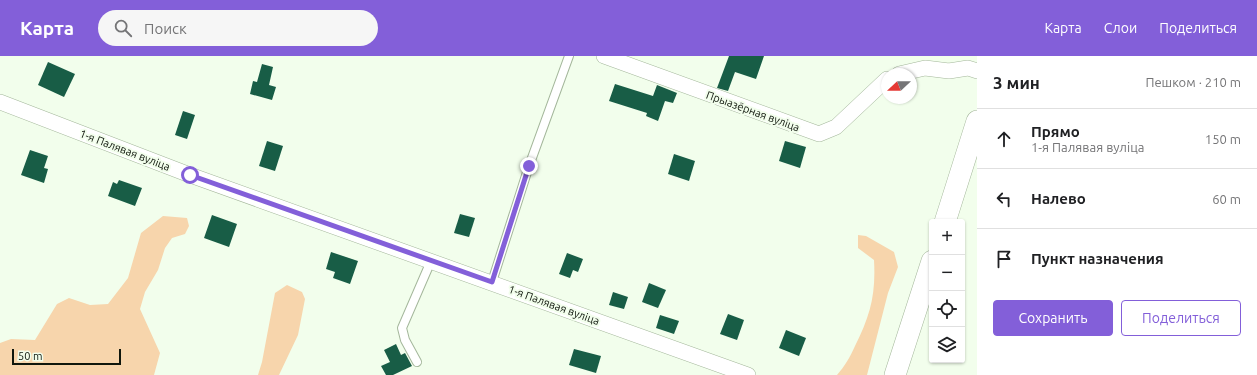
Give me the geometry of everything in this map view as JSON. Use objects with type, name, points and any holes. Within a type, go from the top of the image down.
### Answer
[{"type":"main road","points":[[945,219],[977,121]]},
{"type":"main road","points":[[895,375],[929,270]]},
{"type":"street","name":"Прыазёрная вуліца","points":[[604,56],[819,134],[836,127],[881,85]]},
{"type":"street","points":[[917,70],[925,68],[949,71],[968,68],[977,71]]},
{"type":"street","name":"1-я Палявая вуліца","points":[[0,102],[190,175],[748,375]]},
{"type":"lane","points":[[492,282],[529,166],[569,56]]},
{"type":"lane","points":[[417,362],[405,340],[402,328],[431,261]]},
{"type":"shaded area","points":[[163,216],[187,218],[189,226],[185,234],[172,238],[165,248],[158,270],[145,292],[140,309],[160,353],[154,375],[0,375],[0,343],[11,339],[35,340],[57,304],[69,298],[90,305],[108,304],[128,278],[141,233]]},
{"type":"shaded area","points":[[858,235],[866,236],[894,252],[898,267],[888,293],[867,375],[837,375],[851,354],[865,325],[873,295],[874,260],[858,248]]},
{"type":"shaded area","points":[[287,285],[302,292],[305,299],[298,335],[279,375],[258,375],[262,362],[275,293]]},
{"type":"building","points":[[729,56],[764,56],[756,79],[735,72],[728,91],[717,88]]},
{"type":"building","points":[[48,62],[75,74],[64,97],[38,85]]},
{"type":"building","points":[[262,64],[273,67],[269,85],[276,87],[272,100],[250,94],[253,81],[257,82]]},
{"type":"building","points":[[615,84],[653,96],[657,85],[677,93],[673,103],[665,101],[658,121],[646,116],[647,113],[609,101]]},
{"type":"building","points":[[183,111],[195,115],[187,139],[175,135]]},
{"type":"building","points":[[267,141],[283,146],[275,171],[259,166]]},
{"type":"building","points":[[785,141],[806,147],[800,168],[779,161]]},
{"type":"building","points":[[30,150],[48,156],[44,168],[48,169],[44,183],[21,175]]},
{"type":"building","points":[[674,154],[695,161],[689,181],[668,174]]},
{"type":"building","points":[[119,180],[142,188],[135,206],[108,196],[113,182],[117,184]]},
{"type":"building","points":[[460,214],[475,218],[469,237],[454,233]]},
{"type":"building","points":[[212,215],[237,224],[229,247],[204,238]]},
{"type":"building","points":[[331,252],[358,261],[350,284],[333,278],[335,272],[326,269]]},
{"type":"building","points":[[567,253],[583,259],[578,272],[573,270],[570,278],[559,274]]},
{"type":"building","points":[[649,283],[666,290],[658,308],[642,302]]},
{"type":"building","points":[[613,292],[628,297],[624,309],[609,305]]},
{"type":"building","points":[[728,314],[744,320],[737,340],[720,334]]},
{"type":"building","points":[[660,315],[679,321],[674,334],[656,328]]},
{"type":"building","points":[[786,330],[806,338],[799,356],[779,348]]},
{"type":"building","points":[[396,344],[401,355],[405,353],[412,366],[393,375],[386,375],[381,366],[390,362],[384,350]]},
{"type":"building","points":[[574,349],[601,356],[596,373],[569,365]]},
{"type":"route","points":[[190,175],[492,282],[529,166]]}]
